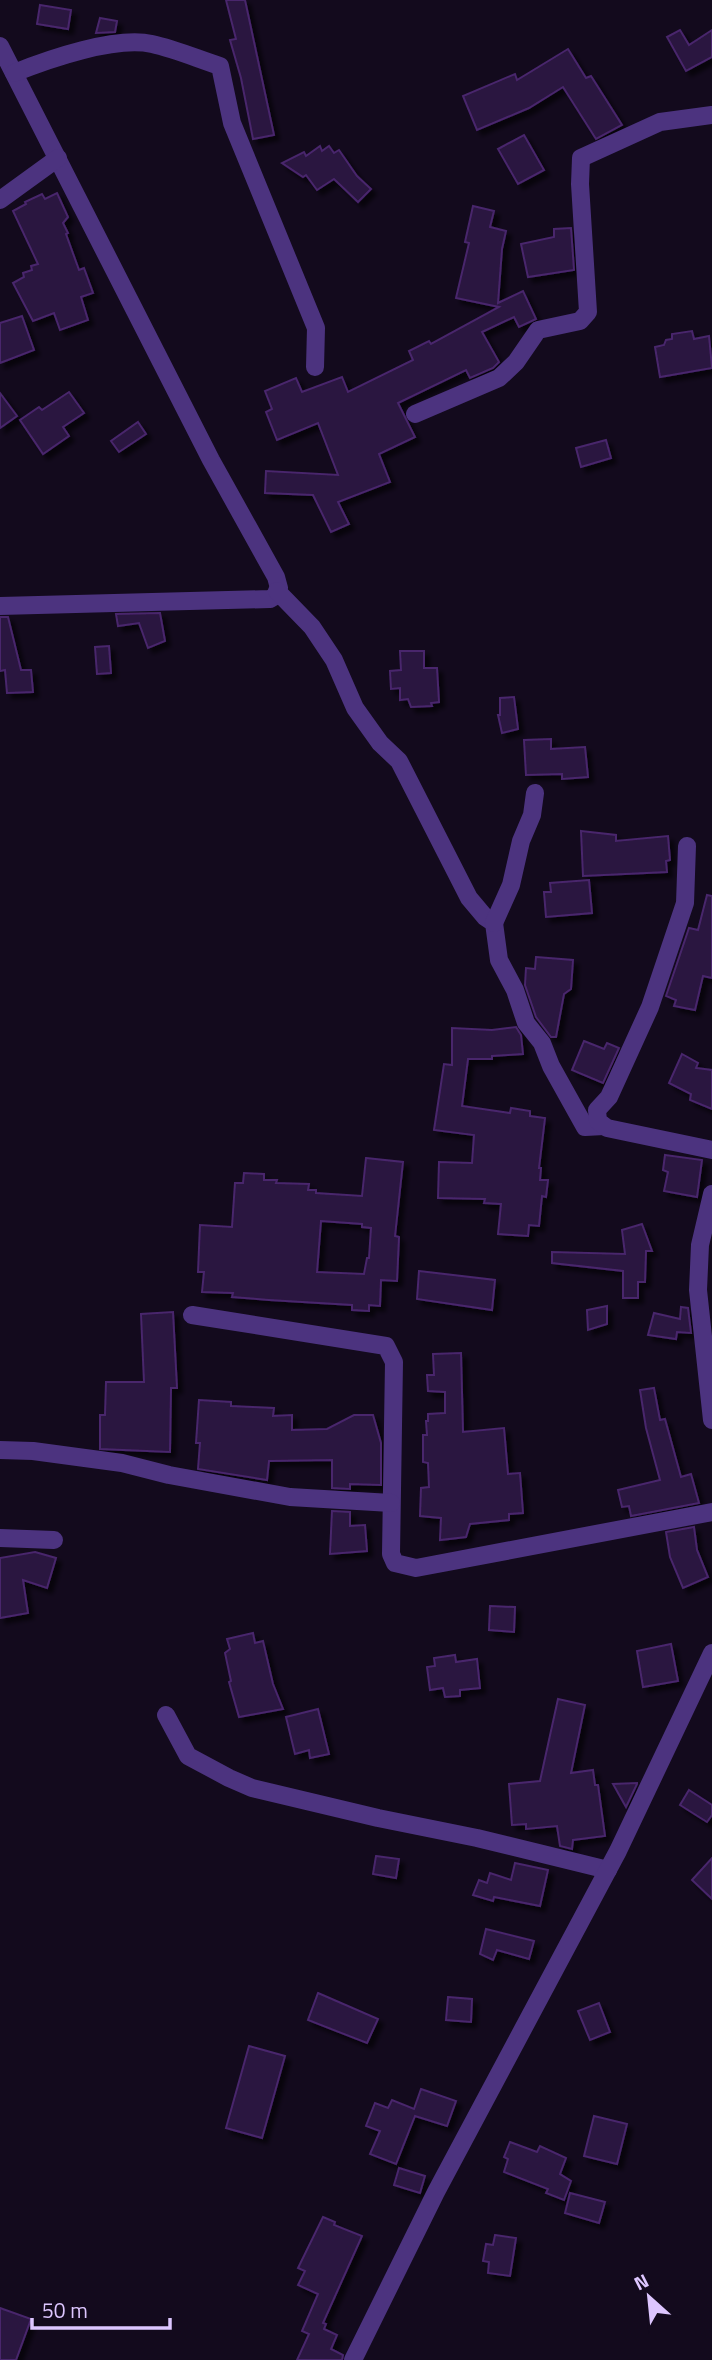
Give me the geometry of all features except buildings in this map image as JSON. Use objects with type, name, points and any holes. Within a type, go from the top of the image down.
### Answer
[{"type":"street","points":[[14,73],[46,61],[114,44],[150,44],[220,66],[232,122],[316,328],[315,367]]},
{"type":"street","points":[[0,46],[211,460],[276,577],[279,588],[270,599],[0,606]]},
{"type":"street","points":[[415,414],[499,378],[516,362],[538,330],[580,321],[588,312],[580,158],[660,122],[712,115]]},
{"type":"street","points":[[0,200],[58,158]]},
{"type":"street","points":[[277,592],[312,627],[334,660],[355,708],[380,743],[399,761],[469,898],[485,917],[494,923]]},
{"type":"street","points":[[535,793],[532,815],[522,841],[512,885],[494,923],[499,960],[515,990],[526,1023],[542,1043],[551,1066],[585,1127],[604,1126],[712,1150]]},
{"type":"street","points":[[604,1126],[598,1121],[597,1110],[609,1097],[650,1007],[685,903],[688,845]]},
{"type":"street","points":[[712,1194],[700,1245],[698,1290],[712,1420]]},
{"type":"street","points":[[192,1315],[386,1346],[394,1362],[391,1554],[395,1563],[404,1567],[416,1568],[712,1512]]},
{"type":"street","points":[[0,1450],[33,1451],[122,1463],[169,1475],[290,1497],[391,1503]]},
{"type":"street","points":[[0,1538],[54,1540]]},
{"type":"street","points":[[353,2360],[436,2192],[608,1870],[712,1653]]},
{"type":"street","points":[[166,1714],[188,1756],[229,1779],[252,1788],[608,1870]]}]
